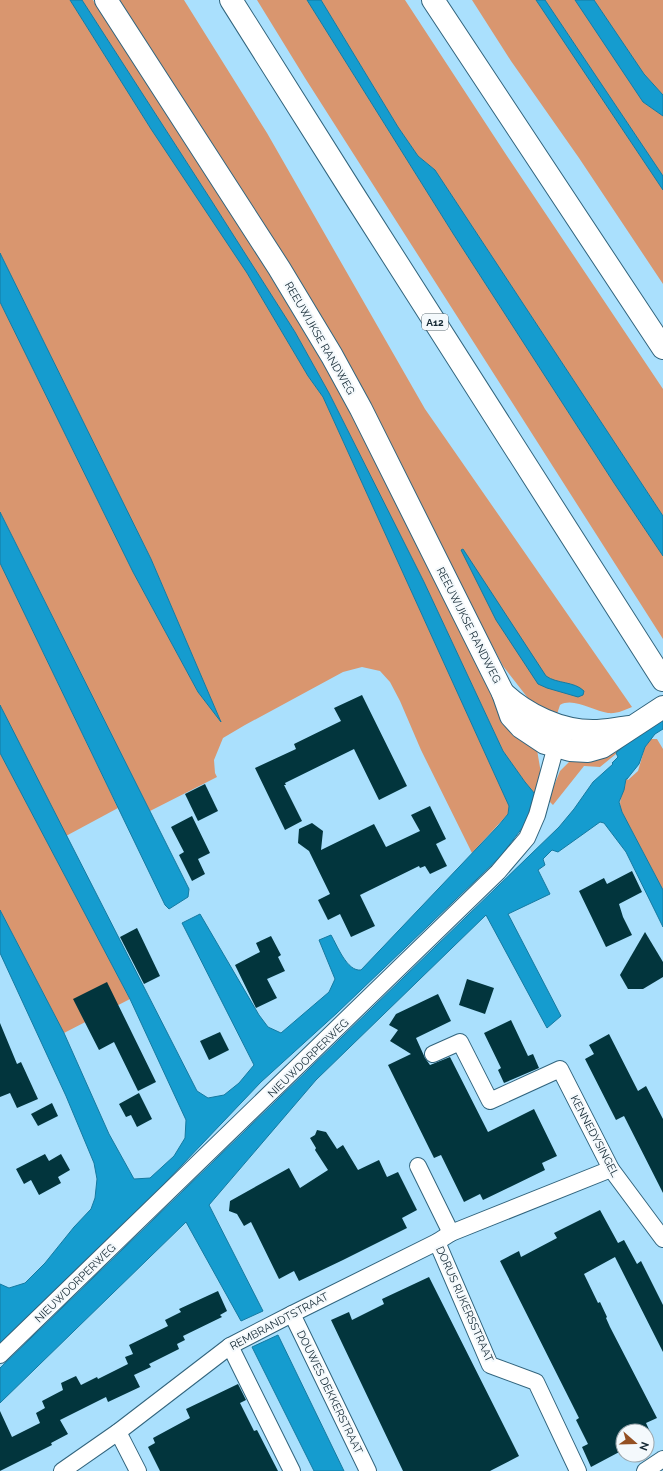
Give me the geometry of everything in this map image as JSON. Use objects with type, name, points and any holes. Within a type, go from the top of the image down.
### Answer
[{"type":"main road","name":"REEUWIJKSE RANDWEG","points":[[106,0],[282,274],[332,356],[364,415],[503,693],[509,713],[521,727],[539,740],[555,747],[582,751],[599,748],[663,707]]},
{"type":"main road","name":"A12","points":[[231,0],[663,680]]},
{"type":"main road","points":[[433,0],[663,348]]},
{"type":"main road","name":"REEUWIJKSE RANDWEG","points":[[503,693],[521,708],[544,720],[561,726],[593,731],[632,726]]},
{"type":"street","name":"NIEUWDORPERWEG","points":[[0,1355],[498,872],[527,838],[537,815],[561,726]]},
{"type":"street","name":"KENNEDYSINGEL","points":[[433,1054],[460,1042],[490,1101],[560,1069],[611,1169],[663,1239]]},
{"type":"street","points":[[418,1166],[451,1233]]},
{"type":"street","name":"REMBRANDTSTRAAT","points":[[62,1471],[118,1432],[230,1346],[451,1233],[611,1169]]},
{"type":"street","name":"DORUS RIJKERSSTRAAT","points":[[436,1242],[490,1365],[536,1382],[578,1471]]},
{"type":"street","name":"DOUWES DEKKERSTRAAT","points":[[292,1314],[368,1471]]},
{"type":"street","points":[[230,1346],[292,1471]]},
{"type":"street","points":[[118,1432],[138,1471]]},
{"type":"street","points":[[645,1471],[663,1459]]},
{"type":"shaded area","points":[[0,0],[70,0],[151,129],[247,273],[308,376],[323,397],[509,806],[508,814],[472,853],[421,750],[400,701],[390,682],[380,671],[362,667],[343,672],[223,738],[214,760],[215,773],[217,777],[150,811],[0,512],[0,302],[133,572],[198,692],[220,720],[151,559],[0,253]]},
{"type":"shaded area","points":[[82,0],[93,0],[242,229],[333,380],[414,536],[537,750],[541,773],[535,794],[503,751],[424,582],[329,393],[295,332]]},
{"type":"shaded area","points":[[117,0],[184,0],[267,133],[425,409],[632,707],[618,712],[608,713],[577,703],[565,703],[560,705],[556,717],[531,702],[503,666],[447,560]]},
{"type":"shaded area","points":[[257,0],[307,0],[454,235],[614,483],[663,556],[663,639],[305,78]]},
{"type":"shaded area","points":[[321,0],[405,0],[505,153],[663,389],[663,516],[435,170],[418,156],[398,127]]},
{"type":"shaded area","points":[[472,0],[536,0],[663,190],[663,284],[579,158],[511,61]]},
{"type":"shaded area","points":[[545,0],[575,0],[643,102],[663,116],[663,176]]},
{"type":"shaded area","points":[[594,0],[663,0],[663,95],[644,74]]},
{"type":"shaded area","points":[[0,563],[118,808],[66,836],[0,705]]},
{"type":"shaded area","points":[[651,739],[657,739],[663,749],[663,890],[620,807],[626,778],[628,780],[638,771],[645,747]]},
{"type":"shaded area","points":[[632,741],[600,767],[584,766],[553,805],[548,800],[560,771],[569,762]]},
{"type":"shaded area","points":[[0,753],[130,999],[64,1033],[0,910]]},
{"type":"water","points":[[70,0],[82,0],[295,332],[329,393],[424,582],[503,751],[535,794],[526,823],[500,857],[337,1013],[261,1082],[163,1185],[0,1343],[0,1284],[9,1288],[25,1283],[45,1263],[74,1227],[91,1209],[95,1198],[97,1179],[94,1163],[66,1096],[0,953],[0,910],[64,1033],[109,1134],[134,1179],[150,1178],[174,1156],[185,1138],[186,1120],[130,999],[0,753],[0,705],[197,1091],[208,1098],[224,1095],[239,1083],[254,1065],[182,923],[200,914],[259,1015],[268,1027],[281,1033],[329,992],[335,979],[319,940],[331,935],[339,951],[351,967],[361,970],[498,826],[508,814],[509,806],[323,397],[308,376],[247,273],[151,129]]},
{"type":"water","points":[[307,0],[321,0],[398,127],[418,156],[435,170],[663,516],[663,556],[614,483],[454,235]]},
{"type":"water","points":[[536,0],[545,0],[663,176],[663,190]]},
{"type":"water","points":[[575,0],[594,0],[644,74],[663,95],[663,116],[643,102]]},
{"type":"water","points":[[0,253],[151,559],[221,722],[198,692],[133,572],[0,302]]},
{"type":"water","points":[[0,512],[189,889],[188,897],[169,909],[165,905],[0,563]]},
{"type":"water","points":[[463,549],[546,676],[550,679],[580,688],[584,691],[583,695],[578,697],[538,684],[496,620],[461,550]]},
{"type":"water","points":[[663,719],[663,729],[655,734],[645,747],[639,764],[626,779],[624,790],[619,802],[622,812],[663,890],[663,927],[626,852],[604,823],[600,822],[558,852],[552,850],[543,859],[545,865],[538,870],[550,894],[508,914],[561,1016],[547,1028],[486,915],[316,1080],[209,1205],[263,1311],[241,1321],[186,1222],[0,1403],[0,1368],[559,827],[593,782],[613,764],[612,763],[618,757],[616,753],[627,743]]},
{"type":"water","points":[[278,1335],[344,1471],[314,1471],[252,1347]]},
{"type":"building","points":[[362,695],[407,786],[379,800],[354,749],[285,783],[286,785],[284,785],[302,821],[285,830],[255,768],[296,749],[294,744],[341,721],[334,708]]},
{"type":"building","points":[[205,784],[218,811],[198,821],[185,794]]},
{"type":"building","points":[[430,806],[446,839],[436,844],[447,866],[430,874],[425,866],[420,868],[419,866],[360,895],[375,926],[351,937],[340,914],[328,920],[318,900],[330,894],[309,851],[298,843],[299,829],[312,823],[323,831],[321,850],[374,824],[386,847],[420,831],[411,815]]},
{"type":"building","points":[[192,816],[210,853],[198,859],[205,874],[192,881],[179,855],[184,852],[171,827]]},
{"type":"building","points":[[632,871],[642,892],[619,904],[623,917],[632,935],[606,947],[579,891],[604,878],[607,884]]},
{"type":"building","points":[[137,928],[160,976],[144,984],[120,937]]},
{"type":"building","points":[[645,932],[663,962],[663,977],[643,989],[628,989],[620,975]]},
{"type":"building","points":[[271,936],[281,955],[278,957],[285,971],[267,979],[277,998],[256,1008],[235,965],[260,952],[256,943]]},
{"type":"building","points":[[467,979],[494,988],[485,1014],[459,1005]]},
{"type":"building","points":[[107,982],[156,1082],[138,1091],[114,1042],[99,1050],[73,999]]},
{"type":"building","points":[[438,994],[451,1021],[416,1038],[425,1058],[430,1065],[450,1057],[488,1132],[534,1109],[557,1156],[542,1163],[545,1170],[483,1200],[480,1194],[464,1202],[441,1155],[434,1158],[388,1065],[411,1054],[390,1041],[398,1030],[389,1025],[396,1014]]},
{"type":"building","points":[[511,1020],[528,1056],[533,1054],[539,1068],[504,1083],[498,1070],[501,1068],[484,1033]]},
{"type":"building","points":[[0,1023],[17,1064],[21,1062],[38,1099],[17,1108],[10,1093],[0,1097]]},
{"type":"building","points":[[220,1032],[229,1050],[209,1060],[200,1041]]},
{"type":"building","points":[[609,1034],[638,1091],[646,1086],[663,1119],[663,1193],[624,1116],[616,1120],[585,1059],[594,1054],[589,1045]]},
{"type":"building","points":[[139,1093],[152,1119],[137,1127],[131,1115],[126,1117],[119,1104]]},
{"type":"building","points":[[52,1103],[58,1116],[38,1126],[31,1114]]},
{"type":"building","points":[[317,1130],[326,1132],[337,1149],[343,1145],[358,1170],[379,1160],[387,1177],[398,1172],[417,1210],[402,1218],[407,1228],[343,1260],[299,1281],[294,1271],[279,1279],[251,1222],[244,1226],[237,1214],[229,1211],[230,1201],[289,1168],[300,1188],[328,1170],[315,1150],[316,1148],[310,1138],[315,1135]]},
{"type":"building","points":[[45,1154],[49,1161],[61,1154],[70,1170],[58,1177],[61,1183],[39,1195],[31,1180],[24,1184],[16,1169]]},
{"type":"building","points":[[600,1210],[618,1243],[624,1240],[637,1264],[641,1261],[663,1305],[663,1352],[615,1257],[584,1274],[598,1303],[600,1302],[610,1327],[657,1418],[646,1423],[615,1423],[615,1454],[591,1467],[582,1447],[588,1444],[576,1420],[579,1418],[500,1261],[519,1251],[521,1257],[557,1238],[554,1233]]},
{"type":"building","points":[[429,1277],[519,1456],[490,1471],[403,1471],[331,1320],[349,1312],[352,1320],[384,1304],[382,1299]]},
{"type":"building","points":[[218,1291],[227,1311],[220,1315],[222,1317],[183,1336],[185,1340],[177,1344],[179,1349],[149,1364],[151,1367],[134,1375],[140,1387],[108,1402],[106,1397],[60,1420],[68,1434],[51,1443],[52,1445],[0,1471],[0,1411],[12,1437],[40,1423],[36,1413],[45,1408],[42,1401],[63,1390],[61,1383],[76,1376],[81,1385],[97,1377],[98,1379],[128,1364],[125,1357],[133,1354],[129,1345],[168,1326],[165,1320],[181,1312],[179,1309]]},
{"type":"building","points":[[238,1384],[246,1400],[240,1403],[254,1431],[257,1430],[278,1471],[160,1471],[148,1447],[155,1443],[153,1438],[190,1418],[186,1409]]}]
